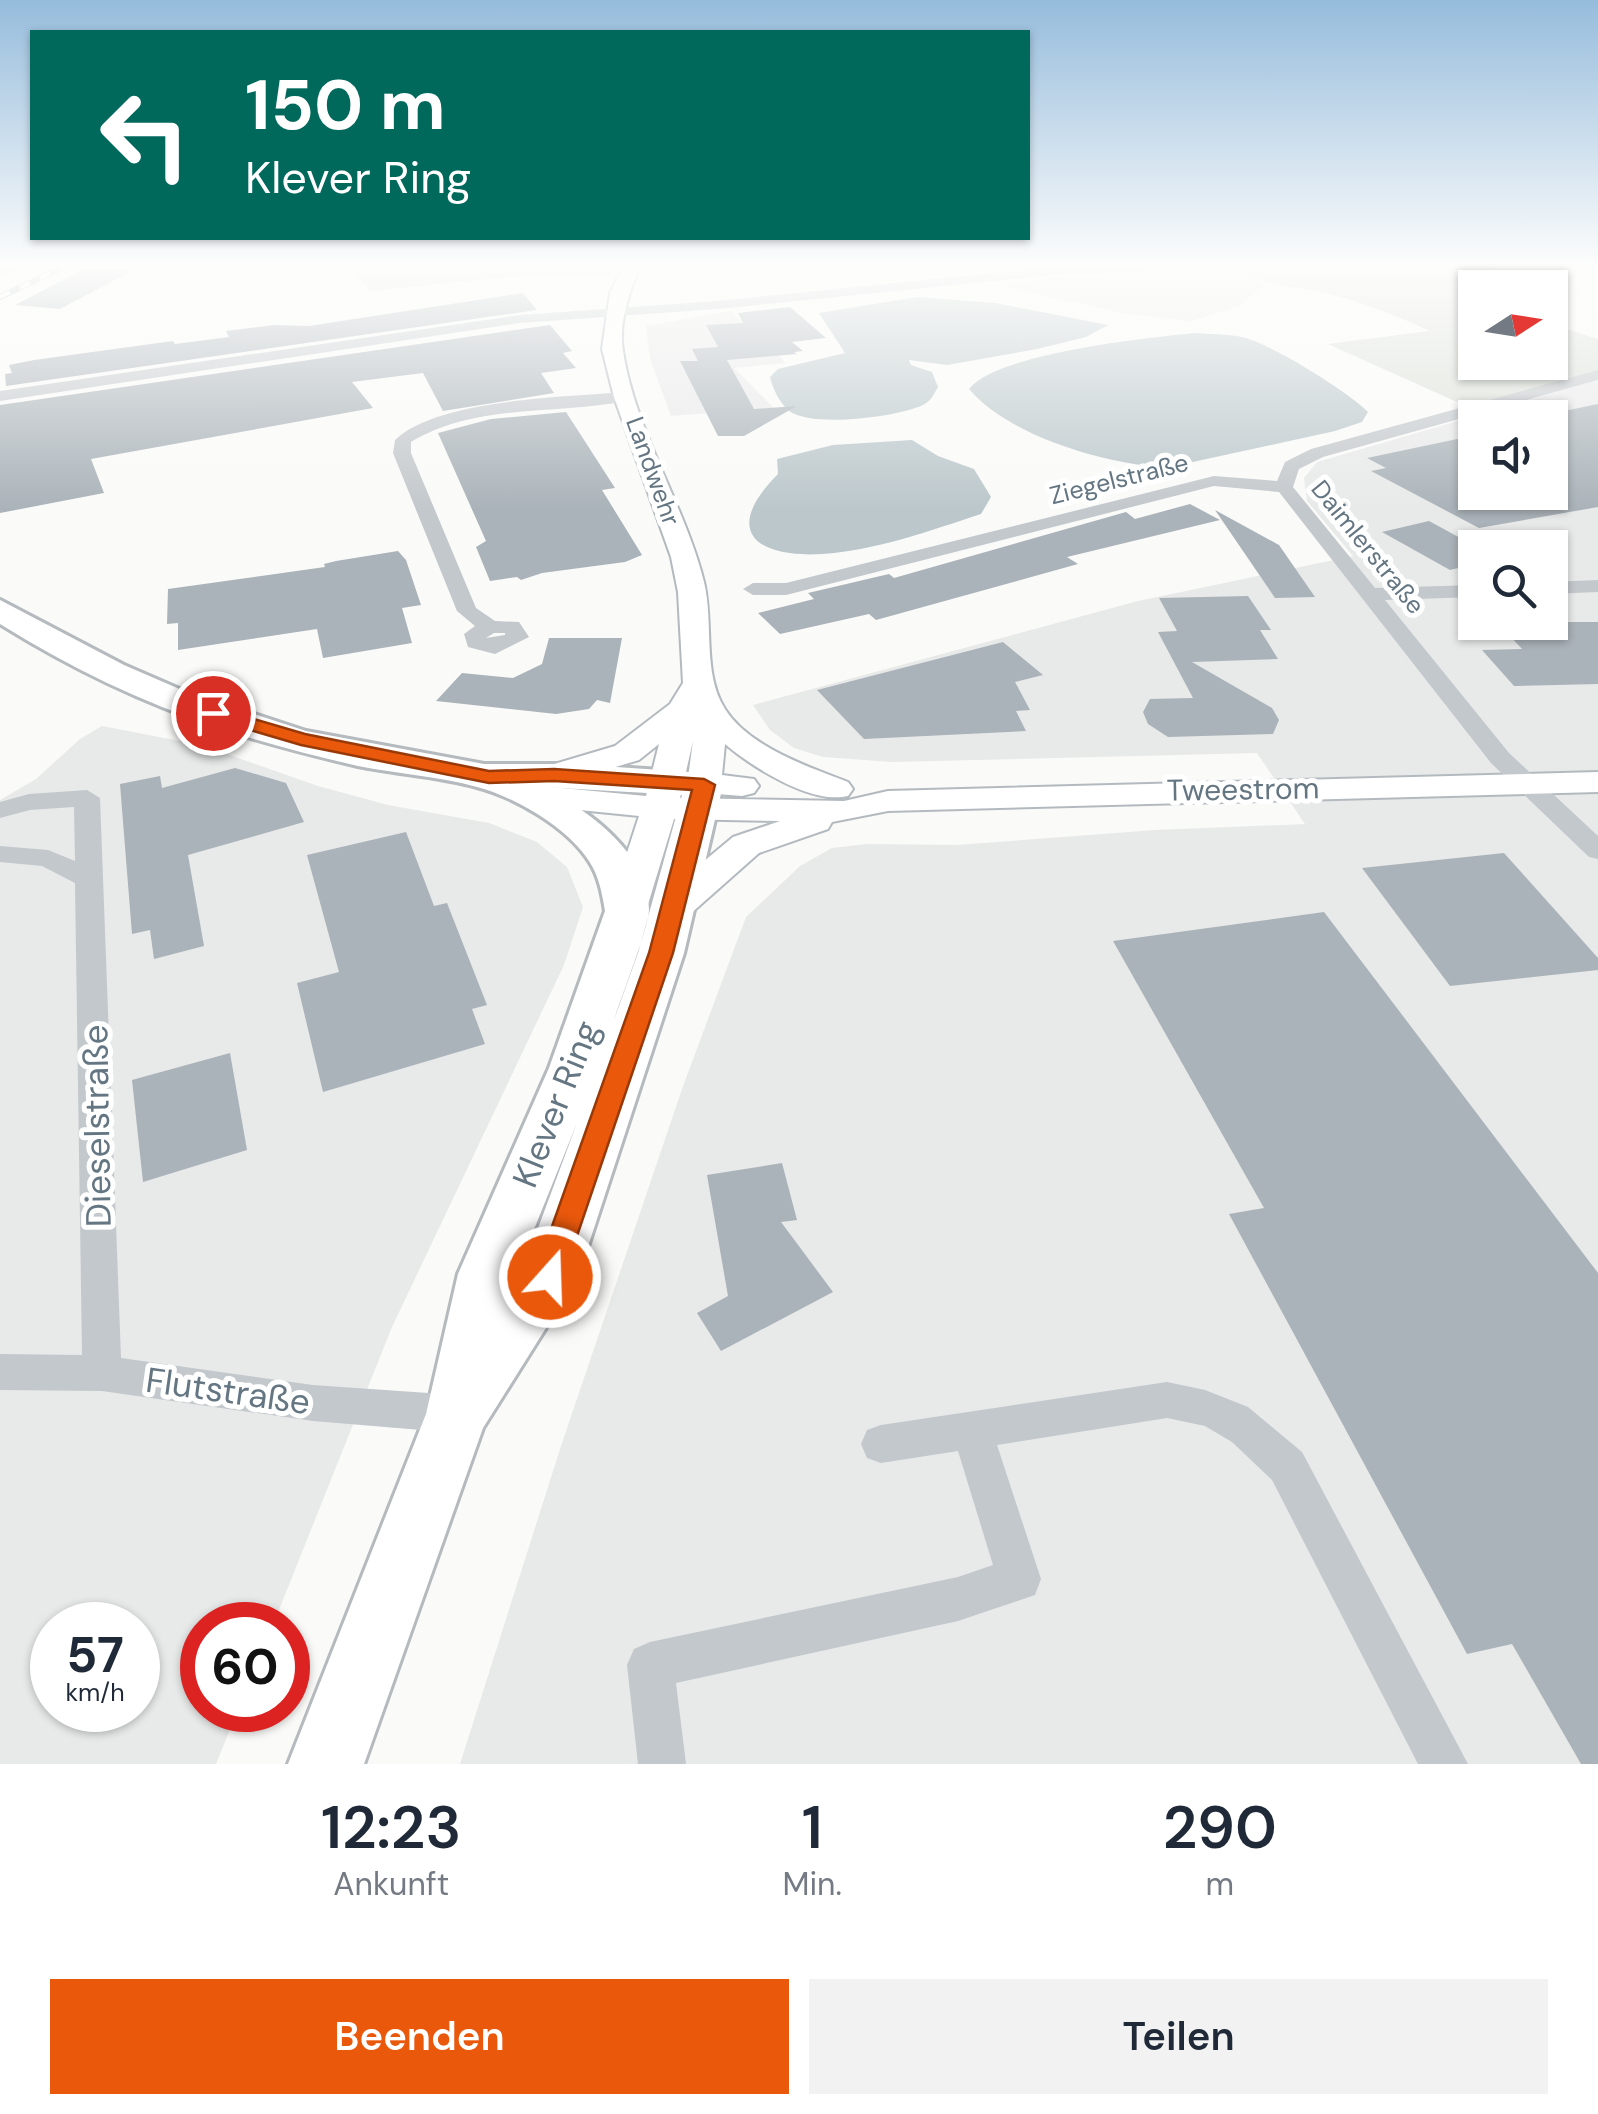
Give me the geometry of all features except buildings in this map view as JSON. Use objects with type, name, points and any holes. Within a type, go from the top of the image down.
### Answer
[{"type":"main road","name":"Landwehr","points":[[613,345],[624,397],[684,558],[697,626],[698,703],[682,796]]},
{"type":"main road","points":[[0,610],[64,652],[184,704],[301,739],[542,785],[682,796]]},
{"type":"main road","points":[[542,785],[610,760],[698,703],[767,763],[840,800]]},
{"type":"main road","name":"Tweestrom","points":[[682,796],[888,801],[1598,782]]},
{"type":"main road","points":[[542,785],[596,839],[625,885],[651,909],[746,844],[840,800]]},
{"type":"main road","name":"Klever Ring","points":[[326,1764],[457,1414],[487,1274],[574,1068],[651,909],[682,796]]},
{"type":"street","points":[[0,396],[331,345]]},
{"type":"street","points":[[1284,487],[1291,466],[1317,453],[1598,375]]},
{"type":"street","points":[[490,627],[467,611],[402,452],[402,440],[436,422],[478,413],[624,397]]},
{"type":"street","name":"Ziegelstraße","points":[[752,589],[786,589],[1214,481],[1284,487]]},
{"type":"street","name":"Daimlerstraße","points":[[1284,487],[1523,783],[1598,850]]},
{"type":"street","points":[[1568,587],[1598,586]]},
{"type":"street","points":[[1372,594],[1458,591]]},
{"type":"street","name":"Dieselstraße","points":[[0,810],[29,802],[87,798],[102,1373]]},
{"type":"street","points":[[0,854],[48,858],[92,880]]},
{"type":"street","name":"Flutstraße","points":[[0,1372],[102,1373],[312,1403],[457,1414]]},
{"type":"street","points":[[881,1444],[1166,1400],[1210,1406],[1248,1428],[1287,1466],[1444,1764]]},
{"type":"street","points":[[662,1764],[650,1664],[958,1599],[1018,1579],[972,1430]]},
{"type":"shaded area","points":[[648,345],[767,345],[786,363],[734,368],[774,408],[671,416]]},
{"type":"shaded area","points":[[840,345],[1052,345],[947,365],[909,360],[911,365],[932,372],[938,387],[926,403],[894,413],[816,419],[789,411],[782,404],[770,377],[778,369],[845,353]]},
{"type":"shaded area","points":[[1096,345],[1265,345],[1327,381],[1368,412],[1362,422],[1335,431],[1165,468],[1114,460],[1060,445],[1008,421],[969,389],[985,376],[1010,366]]},
{"type":"shaded area","points":[[1331,345],[1458,345],[1458,380],[1564,380],[1489,400],[1458,402]]},
{"type":"shaded area","points":[[1568,345],[1598,345],[1598,371],[1568,379]]},
{"type":"shaded area","points":[[1598,380],[1598,1764],[460,1764],[561,1446],[682,1089],[746,917],[800,866],[832,848],[867,844],[957,845],[1155,830],[1305,824],[1257,753],[892,762],[823,757],[794,748],[770,730],[753,705],[1138,601],[1353,556],[1307,501],[1304,478],[1317,462],[1458,421],[1458,510],[1568,510],[1568,400],[1529,400]]},
{"type":"shaded area","points":[[912,440],[938,456],[974,469],[991,497],[981,514],[903,539],[822,554],[779,551],[763,545],[754,536],[749,525],[752,511],[778,474],[777,459],[833,445]]},
{"type":"shaded area","points":[[102,726],[201,745],[318,786],[388,805],[489,823],[537,842],[567,867],[583,907],[564,965],[392,1327],[282,1602],[180,1602],[180,1732],[229,1732],[216,1764],[0,1764],[0,800],[36,779],[80,739]]},
{"type":"route","points":[[213,713],[301,739],[489,777],[554,775],[704,785],[661,953],[550,1277]]}]
